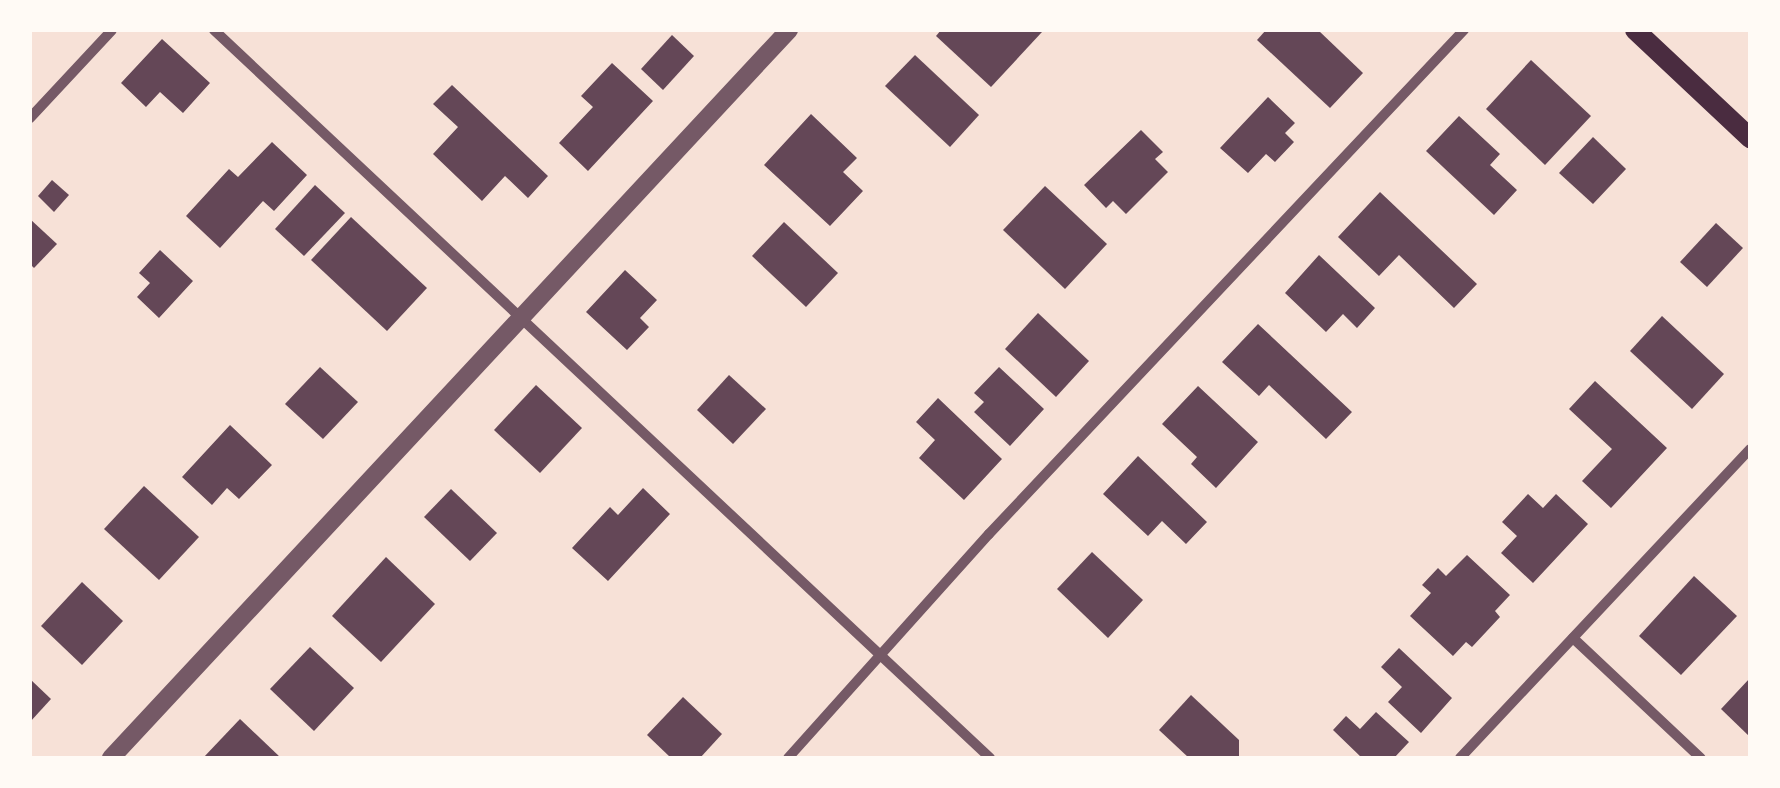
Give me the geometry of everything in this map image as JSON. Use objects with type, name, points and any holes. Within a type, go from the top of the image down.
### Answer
[{"type":"main road","points":[[1635,30],[1750,138]]},
{"type":"street","points":[[30,118],[112,30]]},
{"type":"street","points":[[214,30],[990,758]]},
{"type":"street","points":[[111,758],[789,30]]},
{"type":"street","points":[[788,758],[989,534],[1464,30]]},
{"type":"street","points":[[1460,758],[1750,449]]},
{"type":"street","points":[[1573,638],[1701,758]]},
{"type":"building","points":[[941,30],[1042,32],[991,87],[936,36]]},
{"type":"building","points":[[1266,30],[1318,30],[1363,73],[1330,108],[1257,40]]},
{"type":"building","points":[[672,35],[694,56],[663,90],[641,69]]},
{"type":"building","points":[[162,39],[210,83],[183,113],[160,92],[146,107],[121,83]]},
{"type":"building","points":[[915,55],[979,115],[950,147],[885,86]]},
{"type":"building","points":[[1531,60],[1591,116],[1545,165],[1486,109]]},
{"type":"building","points":[[612,63],[653,101],[588,171],[559,143],[593,107],[581,96]]},
{"type":"building","points":[[452,85],[548,176],[528,198],[505,176],[482,201],[433,154],[458,127],[433,104]]},
{"type":"building","points":[[1268,97],[1295,123],[1285,133],[1294,142],[1275,162],[1266,154],[1248,173],[1220,148]]},
{"type":"building","points":[[811,114],[857,158],[843,172],[863,191],[830,226],[764,165]]},
{"type":"building","points":[[1459,116],[1500,154],[1490,165],[1517,190],[1494,215],[1426,151]]},
{"type":"building","points":[[1141,130],[1163,152],[1155,159],[1168,172],[1126,214],[1113,201],[1106,208],[1084,185]]},
{"type":"building","points":[[1593,137],[1626,169],[1593,204],[1559,173]]},
{"type":"building","points":[[272,142],[307,175],[274,211],[263,201],[220,248],[186,216],[229,169],[238,177]]},
{"type":"building","points":[[52,180],[69,195],[54,212],[38,196]]},
{"type":"building","points":[[315,185],[345,213],[304,256],[275,229]]},
{"type":"building","points":[[1045,186],[1107,244],[1065,289],[1003,230]]},
{"type":"building","points":[[1380,192],[1477,284],[1454,308],[1399,255],[1379,276],[1338,237]]},
{"type":"building","points":[[351,217],[427,288],[387,331],[311,260]]},
{"type":"building","points":[[30,219],[57,244],[34,268],[30,264]]},
{"type":"building","points":[[784,222],[838,273],[806,307],[752,256]]},
{"type":"building","points":[[1716,223],[1743,248],[1707,287],[1680,262]]},
{"type":"building","points":[[160,250],[193,281],[159,318],[137,297],[150,283],[139,273]]},
{"type":"building","points":[[1319,255],[1375,308],[1357,328],[1343,314],[1326,332],[1285,293]]},
{"type":"building","points":[[625,270],[657,300],[640,318],[649,327],[627,350],[586,312]]},
{"type":"building","points":[[1038,313],[1089,361],[1056,397],[1005,349]]},
{"type":"building","points":[[1662,316],[1724,374],[1692,409],[1630,351]]},
{"type":"building","points":[[1258,324],[1352,412],[1326,439],[1269,385],[1259,396],[1222,362]]},
{"type":"building","points":[[320,367],[358,402],[323,439],[285,404]]},
{"type":"building","points":[[999,367],[1044,409],[1010,446],[974,412],[984,402],[974,393]]},
{"type":"building","points":[[729,375],[766,409],[733,444],[697,410]]},
{"type":"building","points":[[1595,381],[1667,448],[1611,508],[1582,481],[1612,449],[1569,409]]},
{"type":"building","points":[[536,385],[582,428],[540,473],[494,430]]},
{"type":"building","points":[[1198,386],[1258,442],[1216,488],[1191,464],[1197,457],[1162,424]]},
{"type":"building","points":[[938,398],[1002,459],[964,500],[919,458],[935,440],[916,422]]},
{"type":"building","points":[[230,425],[272,465],[239,499],[227,488],[212,505],[182,477]]},
{"type":"building","points":[[1138,456],[1207,522],[1186,544],[1162,521],[1148,536],[1103,494]]},
{"type":"building","points":[[144,486],[199,537],[159,580],[104,529]]},
{"type":"building","points":[[643,488],[670,514],[608,581],[572,548],[610,507],[618,515]]},
{"type":"building","points":[[451,489],[497,533],[470,561],[424,517]]},
{"type":"building","points":[[1528,494],[1543,508],[1556,494],[1588,524],[1533,583],[1501,553],[1517,536],[1502,522]]},
{"type":"building","points":[[1092,552],[1143,600],[1108,638],[1057,589]]},
{"type":"building","points":[[1467,555],[1510,595],[1495,611],[1500,617],[1472,647],[1466,642],[1453,656],[1410,616],[1431,593],[1422,585],[1438,568],[1446,576]]},
{"type":"building","points":[[386,557],[435,604],[381,662],[332,616]]},
{"type":"building","points":[[1694,576],[1737,616],[1681,675],[1639,636]]},
{"type":"building","points":[[82,582],[123,621],[82,665],[41,626]]},
{"type":"building","points":[[310,647],[354,688],[314,731],[270,689]]},
{"type":"building","points":[[1399,648],[1452,698],[1421,733],[1388,702],[1402,687],[1381,667]]},
{"type":"building","points":[[1750,678],[1750,737],[1721,709]]},
{"type":"building","points":[[30,679],[51,699],[30,722]]},
{"type":"building","points":[[1191,695],[1239,740],[1239,758],[1189,758],[1159,730]]},
{"type":"building","points":[[683,697],[722,734],[700,758],[671,758],[647,735]]},
{"type":"building","points":[[1376,712],[1409,742],[1394,758],[1362,758],[1333,730],[1346,716],[1360,729]]},
{"type":"building","points":[[240,719],[281,758],[203,758]]}]
